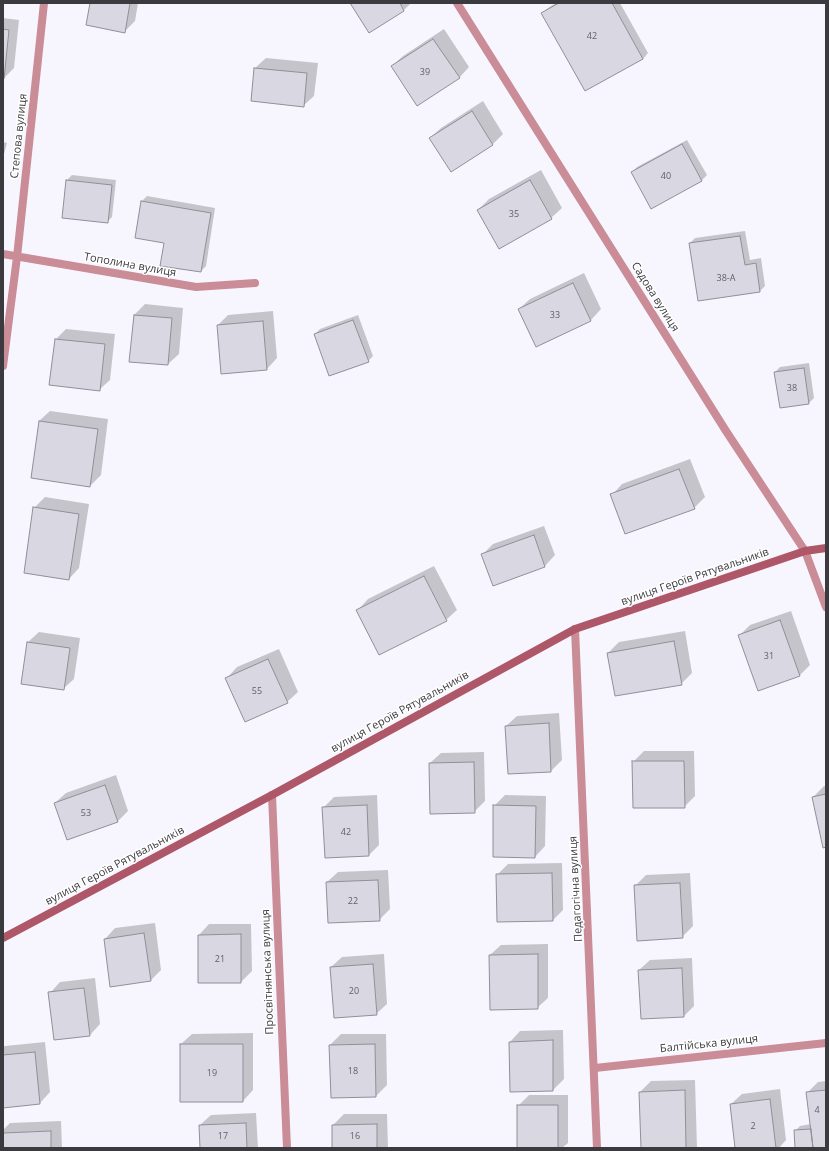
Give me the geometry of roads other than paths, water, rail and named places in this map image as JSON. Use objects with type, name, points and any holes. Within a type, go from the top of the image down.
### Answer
[{"type":"street","name":"Степова вулиця","points":[[3,366],[17,257],[44,3]]},
{"type":"street","name":"Садова вулиця","points":[[457,3],[726,431],[805,551],[826,607]]},
{"type":"street","name":"Тополина вулиця","points":[[3,254],[196,287],[255,283]]},
{"type":"street","name":"вулиця Героїв Рятувальників","points":[[3,938],[272,795],[575,629],[805,551],[826,548]]},
{"type":"street","name":"Педагогічна вулиця","points":[[575,629],[598,1148]]},
{"type":"street","name":"Просвітнянська вулиця","points":[[272,795],[287,1148]]},
{"type":"street","name":"Балтійська вулиця","points":[[595,1068],[826,1043]]}]
